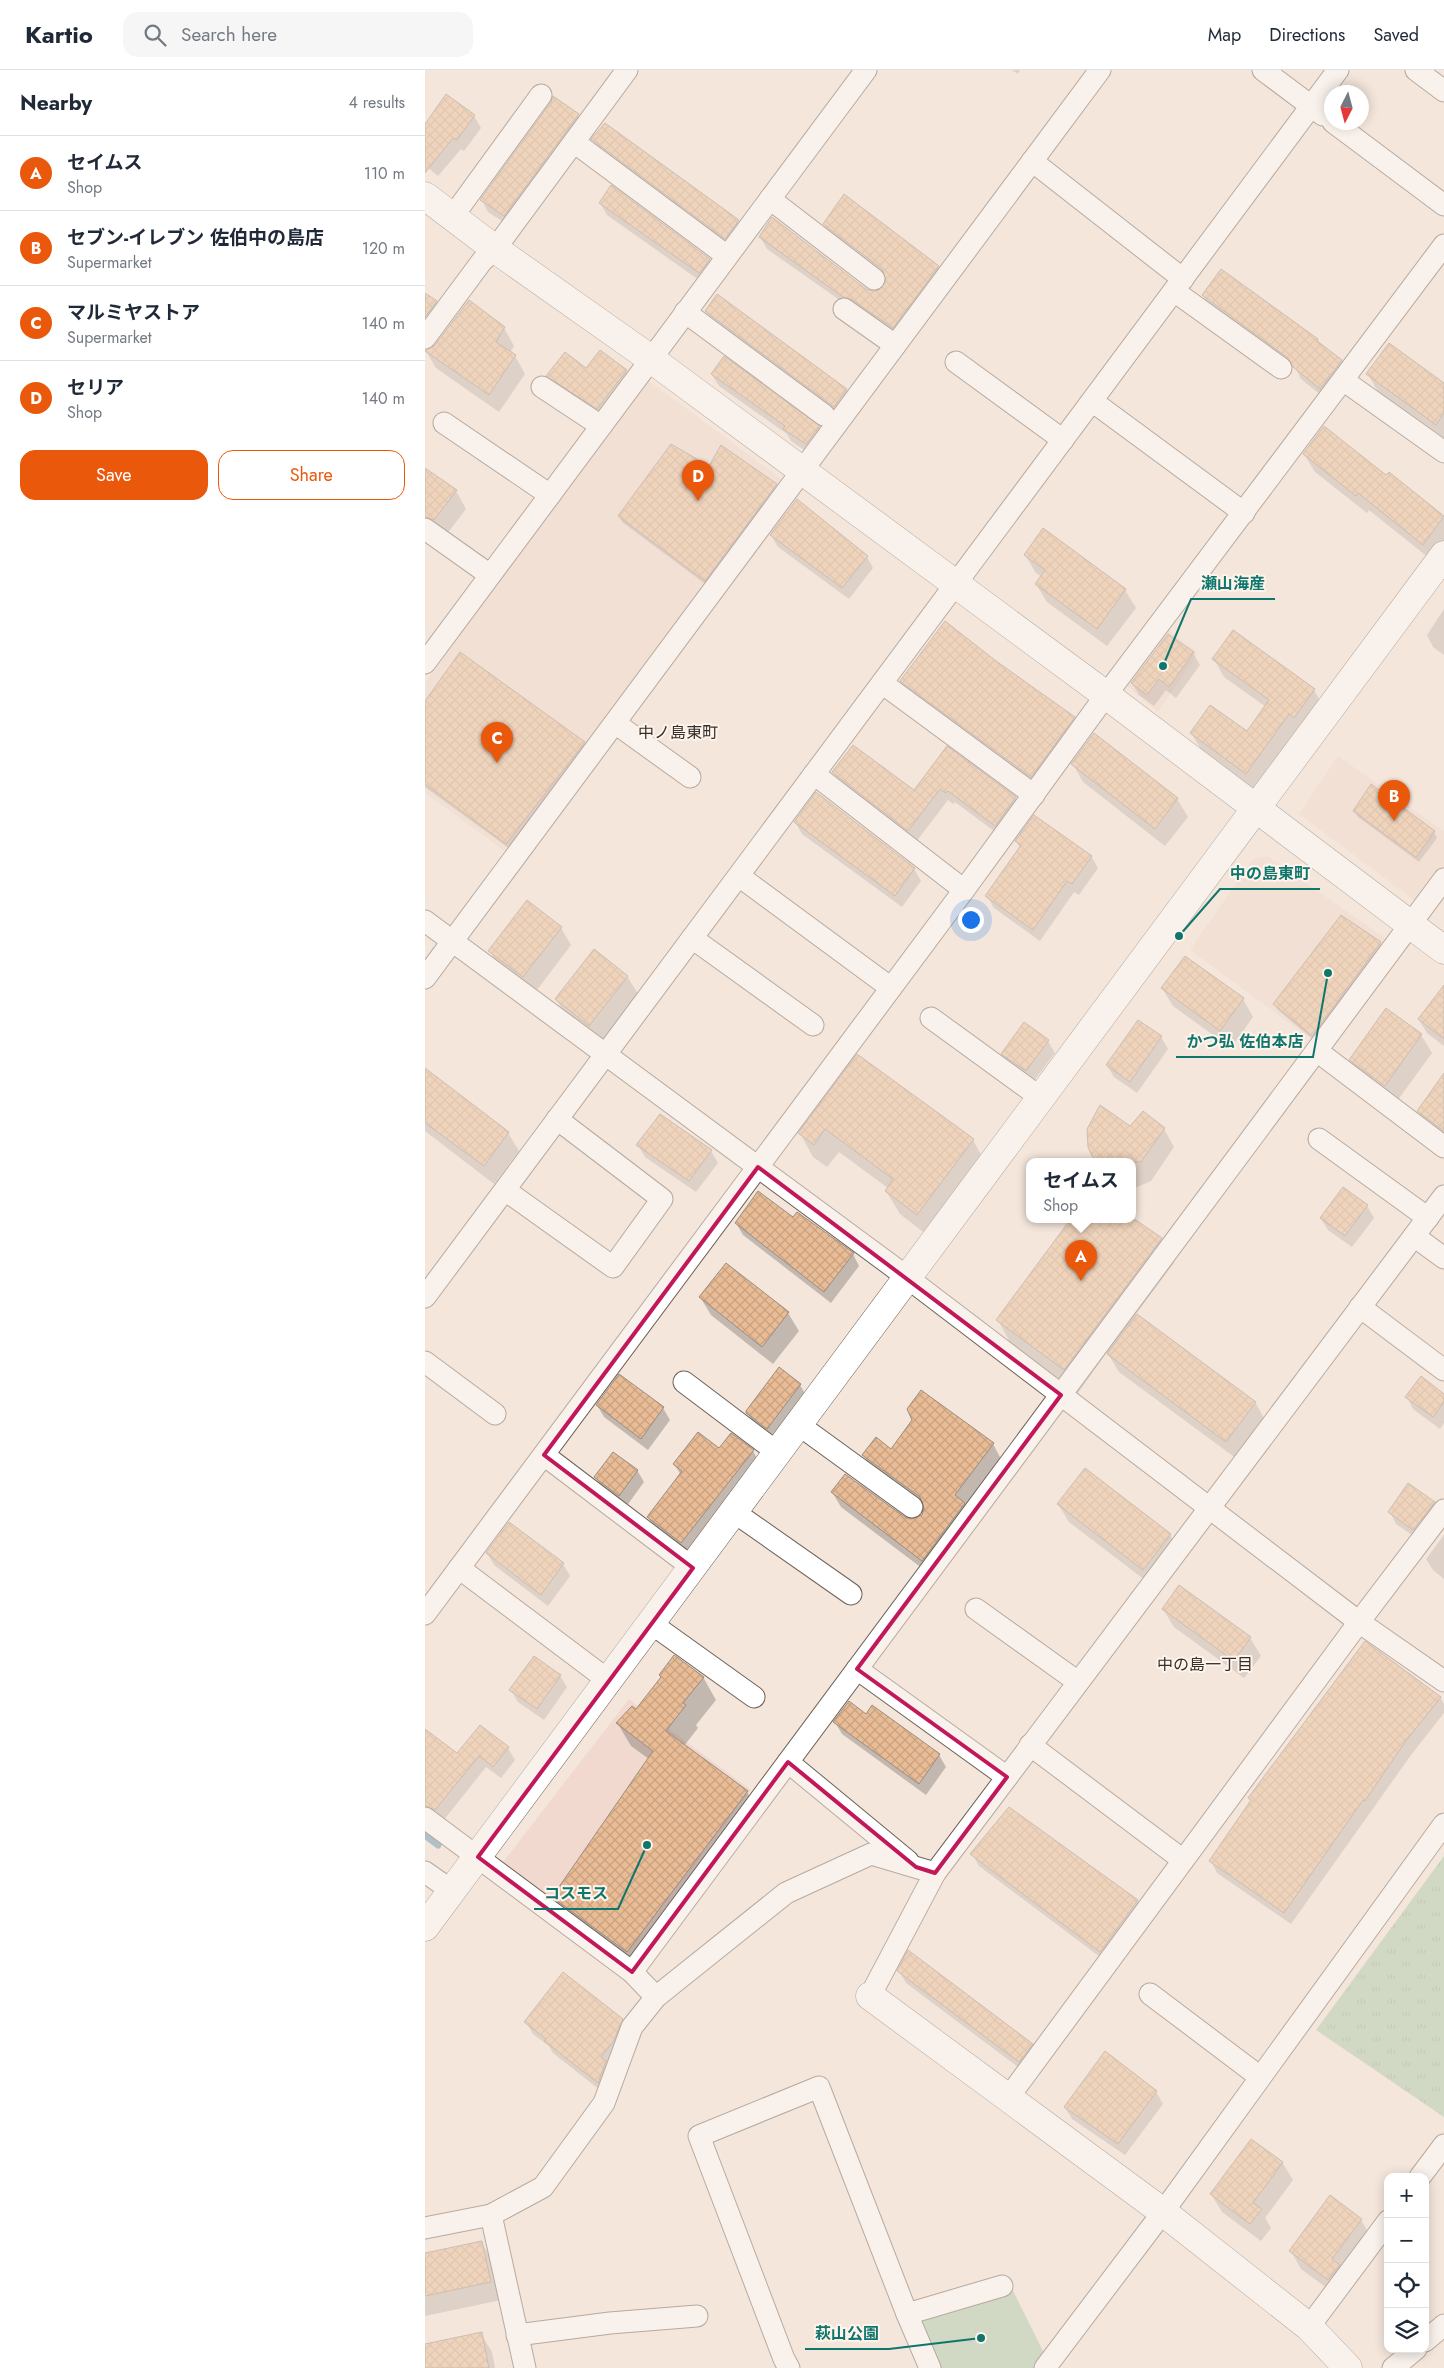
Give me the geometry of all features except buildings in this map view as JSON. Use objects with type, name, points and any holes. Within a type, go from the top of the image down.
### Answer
[{"type":"street","points":[[425,338],[482,260],[495,249],[627,70]]},
{"type":"street","points":[[426,660],[866,70]]},
{"type":"street","points":[[425,978],[1100,70]]},
{"type":"street","points":[[1263,70],[1324,116]]},
{"type":"street","points":[[425,1297],[1338,70]]},
{"type":"street","points":[[1416,70],[1444,92]]},
{"type":"street","points":[[453,216],[541,95]]},
{"type":"street","points":[[1343,130],[1444,205]]},
{"type":"street","points":[[574,142],[727,256]]},
{"type":"street","points":[[1032,161],[1178,285],[1281,368]]},
{"type":"street","points":[[425,196],[495,249],[651,359],[1106,696],[1255,810],[1444,950]]},
{"type":"street","points":[[770,199],[874,279]]},
{"type":"street","points":[[425,1614],[964,890],[1106,696],[1444,245]]},
{"type":"street","points":[[844,309],[895,345]]},
{"type":"street","points":[[685,312],[824,415]]},
{"type":"street","points":[[956,362],[1063,440]]},
{"type":"street","points":[[1343,380],[1444,452]]},
{"type":"street","points":[[542,387],[601,426]]},
{"type":"street","points":[[1092,401],[1245,513]]},
{"type":"street","points":[[444,422],[550,495]]},
{"type":"street","points":[[425,529],[490,575]]},
{"type":"street","points":[[425,1926],[478,1858],[652,1624],[1444,555]]},
{"type":"street","points":[[882,683],[1034,795]]},
{"type":"street","points":[[615,723],[690,777]]},
{"type":"street","points":[[814,774],[964,890]]},
{"type":"street","points":[[739,876],[891,988]]},
{"type":"street","points":[[632,1972],[1444,879]]},
{"type":"street","points":[[425,921],[907,1278],[1359,1622],[1444,1681]]},
{"type":"street","points":[[692,938],[813,1025]]},
{"type":"street","points":[[931,1018],[1041,1098]]},
{"type":"street","points":[[1317,1051],[1444,1146]]},
{"type":"street","points":[[505,1190],[613,1267],[662,1199],[557,1119]]},
{"type":"street","points":[[1319,1139],[1427,1218]]},
{"type":"street","points":[[1348,2368],[1309,2327],[1163,2212],[870,1996],[925,1870],[1007,1777],[1444,1196]]},
{"type":"street","points":[[1414,1236],[1444,1258]]},
{"type":"street","points":[[1360,1307],[1444,1370]]},
{"type":"street","points":[[425,1362],[495,1414]]},
{"type":"street","points":[[684,1382],[778,1453]]},
{"type":"street","points":[[799,1425],[913,1507]]},
{"type":"street","points":[[544,1454],[693,1568]]},
{"type":"street","points":[[1008,2098],[1359,1622],[1444,1510]]},
{"type":"street","points":[[735,1512],[851,1594]]},
{"type":"street","points":[[459,1568],[609,1681]]},
{"type":"street","points":[[976,1609],[1078,1682]]},
{"type":"street","points":[[652,1624],[754,1697]]},
{"type":"street","points":[[857,1670],[1007,1777]]},
{"type":"street","points":[[1030,1745],[1183,1860]]},
{"type":"street","points":[[788,1762],[925,1870]]},
{"type":"street","points":[[425,1818],[632,1972],[656,1997]]},
{"type":"street","points":[[1045,2368],[1163,2212],[1444,1824]]},
{"type":"street","points":[[425,2228],[491,2215],[543,2187],[604,2103],[631,2026],[656,1997],[787,1893],[871,1854],[925,1870]]},
{"type":"street","points":[[425,1872],[452,1891]]},
{"type":"street","points":[[1150,1994],[1261,2077]]},
{"type":"street","points":[[789,2368],[699,2136],[819,2087],[907,2314],[930,2368]]},
{"type":"street","points":[[1423,2173],[1444,2145]]},
{"type":"street","points":[[491,2215],[525,2368]]},
{"type":"street","points":[[1309,2327],[1384,2225]]},
{"type":"street","points":[[907,2314],[1002,2286]]},
{"type":"street","points":[[517,2334],[610,2323],[697,2316]]},
{"type":"street","points":[[1429,2338],[1444,2325]]},
{"type":"street","points":[[1393,2368],[1411,2353]]},
{"type":"highlighted area","points":[[758,1167],[1061,1395],[857,1669],[1007,1777],[935,1873],[916,1867],[788,1762],[632,1972],[478,1857],[693,1568],[544,1455]]},
{"type":"shaded area","points":[[646,379],[783,480],[506,852],[425,793],[425,683]]},
{"type":"shaded area","points":[[1167,629],[1198,653],[1158,712],[1126,685]]},
{"type":"shaded area","points":[[1338,756],[1444,831],[1444,866],[1418,903],[1299,814]]},
{"type":"shaded area","points":[[1267,856],[1388,940],[1315,1042],[1190,950],[1253,859]]},
{"type":"shaded area","points":[[629,1699],[751,1790],[629,1957],[500,1866]]},
{"type":"green space","points":[[1444,1856],[1444,2117],[1316,2030]]},
{"type":"green space","points":[[1012,2289],[1046,2357],[1038,2368],[939,2368],[917,2320]]},
{"type":"waterway","points":[[425,1835],[438,1845]]},
{"type":"place","name":"セリア","points":[[698,501]]},
{"type":"place","name":"瀬山海産","points":[[1163,666]]},
{"type":"place","name":"マルミヤストア","points":[[497,763]]},
{"type":"place","name":"セブン-イレブン 佐伯中の島店","points":[[1394,821]]},
{"type":"place","name":"中の島東町","points":[[1179,936]]},
{"type":"place","name":"かつ弘 佐伯本店","points":[[1328,973]]},
{"type":"place","name":"セイムス","points":[[1081,1281]]},
{"type":"place","name":"コスモス","points":[[647,1845]]},
{"type":"place","name":"萩山公園","points":[[981,2338]]},
{"type":"district","name":"中ノ島東町","points":[[678,732]]},
{"type":"district","name":"中の島一丁目","points":[[1205,1664]]}]
